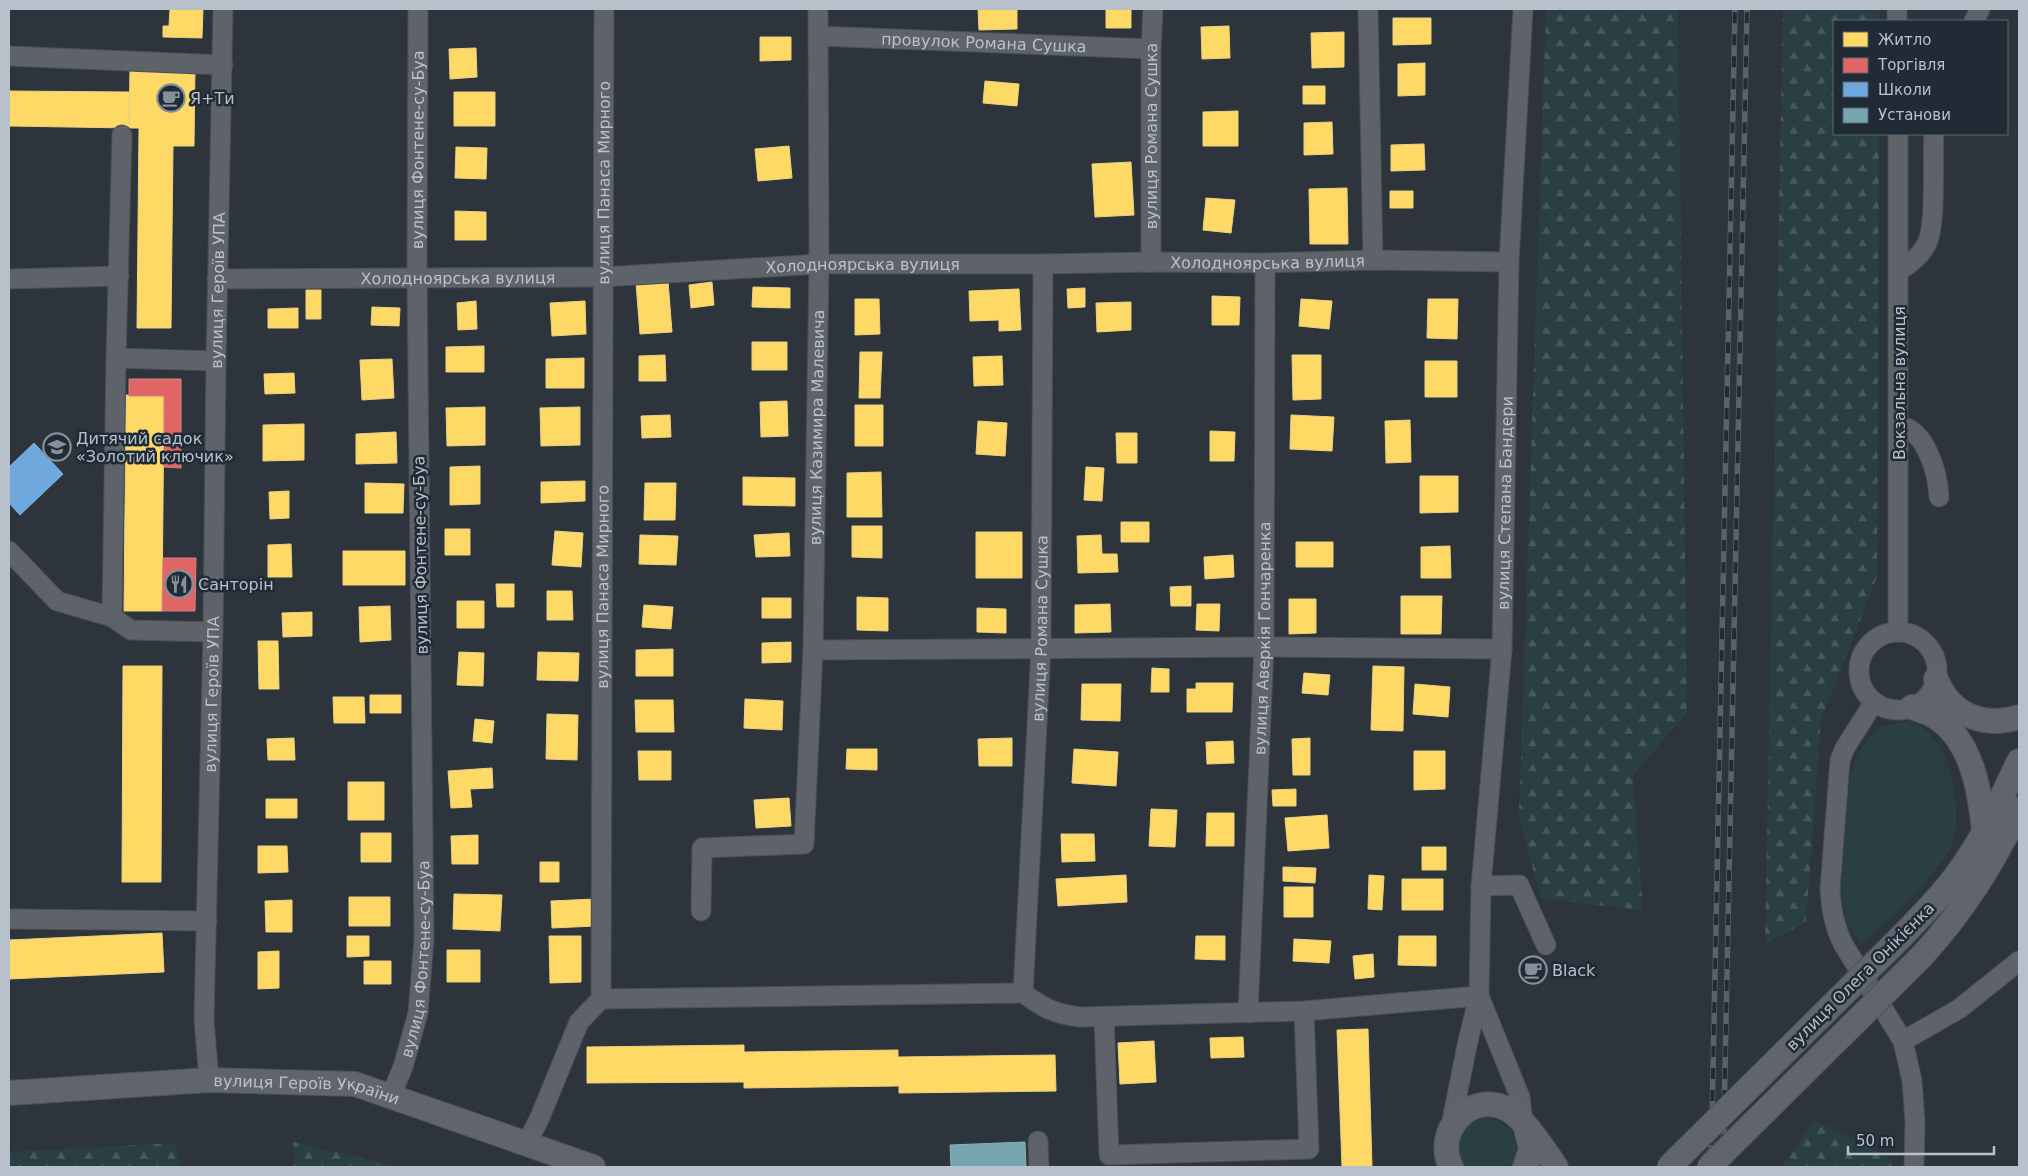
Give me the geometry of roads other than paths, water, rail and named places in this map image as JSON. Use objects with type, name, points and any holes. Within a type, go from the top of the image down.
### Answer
[{"type":"main road","points":[[1936,679],[1946,699],[1970,717],[1988,722],[2010,720],[2019,717]]},
{"type":"main road","points":[[1912,708],[1934,715],[1944,723],[1964,750],[1976,780],[1984,831]]},
{"type":"main road","name":"вулиця Олега Онікієнка","points":[[1669,1167],[1902,936],[1948,885],[1966,862],[1984,831],[2019,761]]},
{"type":"main road","name":"вулиця Олега Онікієнка","points":[[1709,1167],[1922,956],[1971,897],[1990,868],[2019,809]]},
{"type":"main road","name":"вулиця Героїв України","points":[[9,1093],[208,1080],[354,1084],[593,1167]]},
{"type":"main road","points":[[1439,1167],[1448,1134],[1466,1110],[1486,1104],[1507,1109],[1525,1125],[1556,1167]]},
{"type":"main road","points":[[1525,1125],[1530,1138],[1531,1149],[1525,1167]]},
{"type":"main road","points":[[1448,1134],[1446,1152],[1451,1167]]},
{"type":"street","name":"вулиця Героїв УПА","points":[[208,1080],[204,1020],[213,632],[217,279],[223,9]]},
{"type":"street","name":"вулиця Фонтене-су-Буа","points":[[391,1096],[403,1067],[418,1013],[424,938],[417,278],[418,9]]},
{"type":"street","name":"вулиця Панаса Мирного","points":[[601,999],[604,9]]},
{"type":"street","name":"вулиця Казимира Малевича","points":[[701,911],[702,848],[804,844],[813,650],[819,264],[818,9]]},
{"type":"street","name":"вулиця Романа Сушка","points":[[1151,262],[1151,49],[1153,9]]},
{"type":"street","points":[[1368,9],[1373,260]]},
{"type":"street","name":"вулиця Степана Бандери","points":[[1448,1134],[1479,996],[1481,886],[1502,649],[1509,262],[1523,9]]},
{"type":"street","name":"провулок Романа Сушка","points":[[818,36],[1151,49]]},
{"type":"street","points":[[9,56],[223,65]]},
{"type":"street","points":[[112,617],[122,135]]},
{"type":"street","name":"Вокзальна вулиця","points":[[1898,135],[1898,632]]},
{"type":"street","points":[[1899,271],[1915,260],[1927,244],[1932,228],[1934,135]]},
{"type":"street","name":"Холодноярська вулиця","points":[[217,279],[602,277],[819,264],[1265,263],[1373,260],[1509,262]]},
{"type":"street","name":"вулиця Аверкія Гончаренка","points":[[1248,1013],[1264,647],[1265,263]]},
{"type":"street","name":"вулиця Романа Сушка","points":[[1023,993],[1041,648],[1043,264]]},
{"type":"street","points":[[9,279],[120,276]]},
{"type":"street","points":[[116,358],[216,361]]},
{"type":"street","points":[[1898,426],[1912,431],[1932,461],[1938,477],[1939,497]]},
{"type":"street","points":[[9,551],[57,601],[112,617],[131,630],[213,632]]},
{"type":"street","points":[[1898,632],[1916,637],[1930,649],[1936,660],[1936,679],[1928,696],[1912,708],[1892,710],[1874,702],[1862,687],[1859,674],[1860,661],[1866,649],[1874,640],[1886,634],[1898,632]]},
{"type":"street","points":[[813,650],[1264,647],[1502,649]]},
{"type":"street","points":[[1874,702],[1845,748],[1840,760],[1830,890],[1831,911],[1843,944],[1903,1041],[1912,1081],[1914,1167]]},
{"type":"street","points":[[1481,886],[1519,886],[1546,945]]},
{"type":"street","points":[[9,919],[207,921]]},
{"type":"street","points":[[1903,1041],[1958,1009],[2019,961]]},
{"type":"street","points":[[526,1145],[540,1117],[579,1022],[601,999],[1023,993],[1047,1009],[1061,1015],[1104,1017],[1304,1012],[1479,996]]},
{"type":"street","name":"вулиця Степана Бандери","points":[[1479,996],[1520,1097],[1525,1125]]},
{"type":"street","points":[[1104,1017],[1109,1155],[1309,1149],[1304,1012]]},
{"type":"street","points":[[1038,1140],[1038,1167]]},
{"type":"railway","points":[[1711,1167],[1735,9]]},
{"type":"railway","points":[[1723,1167],[1747,9]]},
{"type":"place","name":"Я+Ти","points":[[171,98]]},
{"type":"place","name":"Дитячий садок «Золотий ключик»","points":[[57,447]]},
{"type":"place","name":"Санторін","points":[[179,584]]},
{"type":"place","name":"Black","points":[[1533,970]]}]
